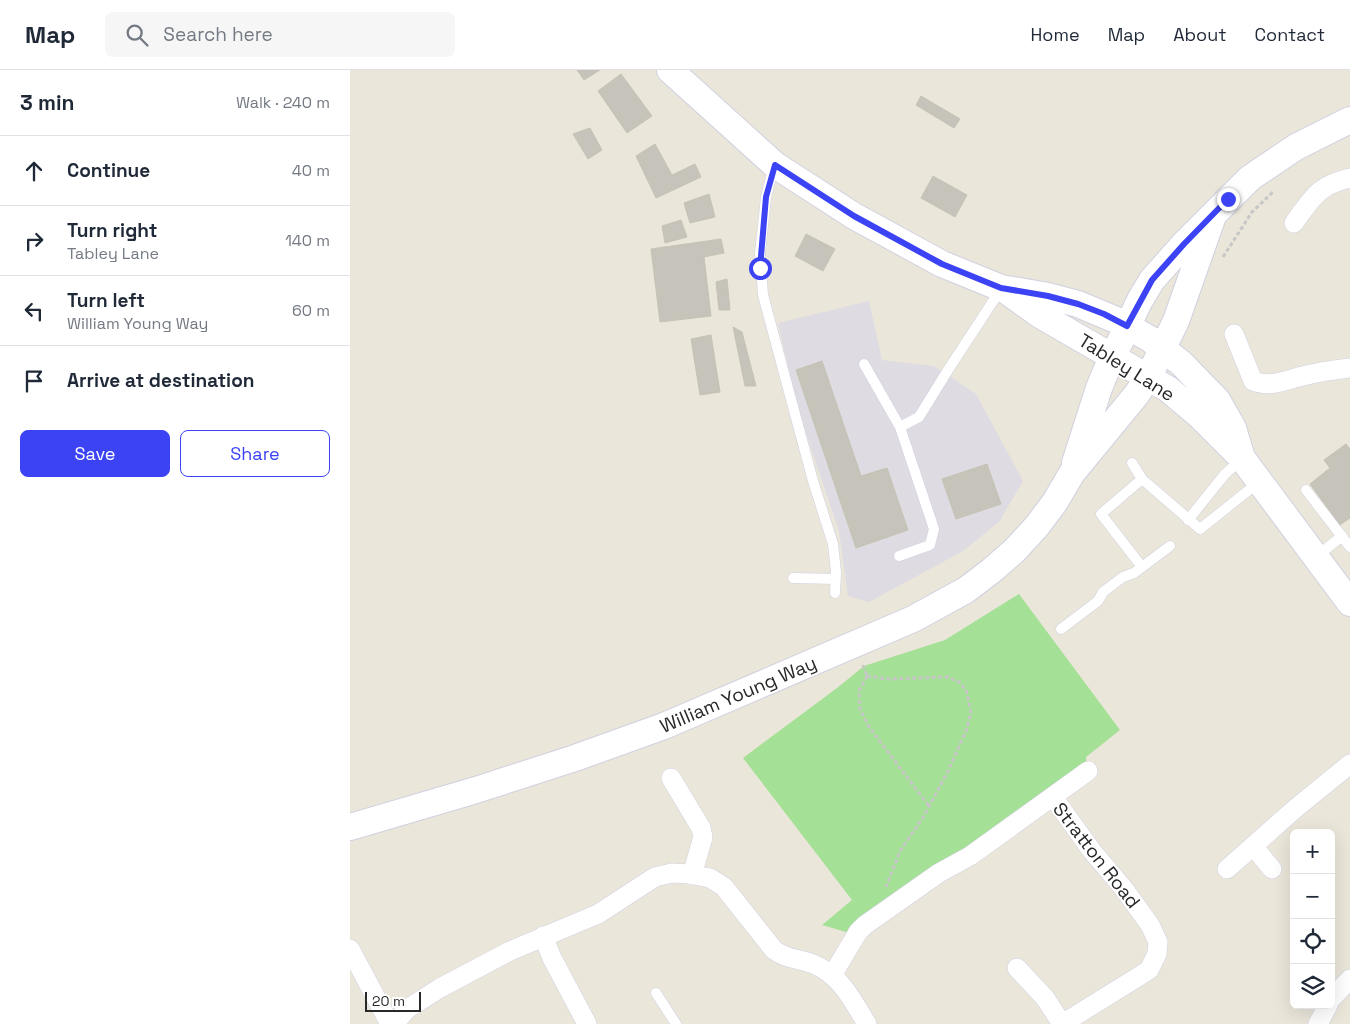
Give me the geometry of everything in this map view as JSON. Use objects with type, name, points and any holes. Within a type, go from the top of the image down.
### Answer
[{"type":"main road","name":"Tabley Lane","points":[[670,70],[775,165],[847,212],[942,264],[1001,288],[1048,296],[1078,304],[1104,314],[1127,326],[1163,349],[1188,370],[1217,400],[1233,428],[1242,458]]},
{"type":"main road","name":"William Young Way","points":[[1072,473],[1099,388],[1127,326],[1152,280],[1184,244],[1250,178],[1276,159],[1350,120]]},
{"type":"main road","name":"William Young Way","points":[[350,827],[467,793],[557,764],[664,726],[913,619],[966,590],[991,572],[1015,550],[1046,514],[1072,473],[1120,417],[1147,378],[1176,321],[1213,216]]},
{"type":"main road","name":"Tabley Lane","points":[[1001,288],[1040,315],[1168,389],[1200,416],[1242,458],[1350,603]]},
{"type":"street","points":[[1294,223],[1317,192],[1332,182],[1350,178]]},
{"type":"street","points":[[1234,334],[1253,381],[1261,384],[1275,384],[1302,376],[1350,368]]},
{"type":"street","points":[[1227,869],[1350,764]]},
{"type":"street","points":[[1052,797],[1088,771]]},
{"type":"street","points":[[672,778],[701,828],[703,837],[692,875]]},
{"type":"street","name":"Stratton Road","points":[[833,974],[858,932],[865,925],[939,873],[970,856],[1052,797],[1092,852],[1124,889],[1150,925],[1158,942],[1157,954],[1149,970],[1062,1024],[1046,998],[1017,968]]},
{"type":"street","points":[[1254,846],[1272,869]]},
{"type":"street","points":[[350,949],[392,1024],[407,1009],[440,988],[510,951],[598,914],[655,877],[672,874],[692,875],[710,878],[724,887],[774,950],[784,957],[812,964],[833,974],[867,1024]]},
{"type":"street","points":[[543,936],[552,958],[587,1024]]},
{"type":"street","points":[[1335,993],[1350,979]]},
{"type":"street","points":[[1318,1024],[1326,1009]]},
{"type":"lane","points":[[775,165],[766,197],[760,253],[763,295],[813,481],[833,544],[836,579],[835,593]]},
{"type":"lane","points":[[900,427],[919,417],[1001,288]]},
{"type":"lane","points":[[864,364],[900,427],[934,529],[930,545],[899,556]]},
{"type":"lane","points":[[1188,520],[1225,474],[1242,458]]},
{"type":"lane","points":[[1132,463],[1142,478],[1200,529],[1259,482]]},
{"type":"lane","points":[[1142,478],[1101,514],[1142,567]]},
{"type":"lane","points":[[1306,490],[1350,547]]},
{"type":"lane","points":[[1315,558],[1342,536]]},
{"type":"lane","points":[[1061,629],[1098,601],[1103,592],[1123,577],[1134,573],[1170,546]]},
{"type":"lane","points":[[793,578],[836,579]]},
{"type":"lane","points":[[656,993],[676,1024]]},
{"type":"path","points":[[1223,258],[1252,212],[1276,189]]},
{"type":"path","points":[[860,658],[867,676],[859,691],[860,709],[869,726],[929,806]]},
{"type":"path","points":[[867,676],[888,680],[948,677],[959,682],[966,690],[971,712],[966,731],[948,772],[900,851],[883,895],[892,907]]},
{"type":"shaded area","points":[[869,301],[882,360],[934,366],[976,394],[1023,481],[999,522],[963,551],[869,602],[848,596],[839,531],[798,409],[778,323]]},
{"type":"green space","points":[[1019,594],[1120,730],[1086,757],[1087,769],[853,934],[822,925],[852,900],[743,758],[864,666],[945,640]]},
{"type":"building","points":[[577,70],[600,70],[584,80]]},
{"type":"building","points":[[621,74],[652,116],[627,133],[598,91]]},
{"type":"building","points":[[921,96],[960,119],[954,128],[916,105]]},
{"type":"building","points":[[590,128],[602,150],[588,159],[573,134]]},
{"type":"building","points":[[655,144],[672,175],[695,164],[701,177],[656,198],[636,156]]},
{"type":"building","points":[[933,176],[967,195],[955,217],[921,198]]},
{"type":"building","points":[[709,194],[715,217],[690,223],[684,203]]},
{"type":"building","points":[[681,220],[687,237],[665,243],[662,226]]},
{"type":"building","points":[[806,234],[835,249],[823,271],[795,256]]},
{"type":"building","points":[[721,239],[724,253],[704,257],[711,316],[660,322],[651,249]]},
{"type":"building","points":[[727,279],[730,310],[719,310],[716,282]]},
{"type":"building","points":[[733,327],[742,332],[756,386],[745,386]]},
{"type":"building","points":[[711,335],[720,392],[700,395],[691,339]]},
{"type":"building","points":[[822,361],[861,476],[887,468],[908,530],[856,548],[796,370]]},
{"type":"building","points":[[1346,444],[1350,449],[1350,518],[1340,525],[1310,484],[1330,468],[1324,460]]},
{"type":"building","points":[[987,464],[1001,504],[956,519],[942,479]]},
{"type":"route","points":[[760,268],[766,197],[775,165],[854,216],[942,264],[1001,288],[1048,296],[1078,304],[1104,314],[1127,326],[1152,280],[1228,199]]}]
